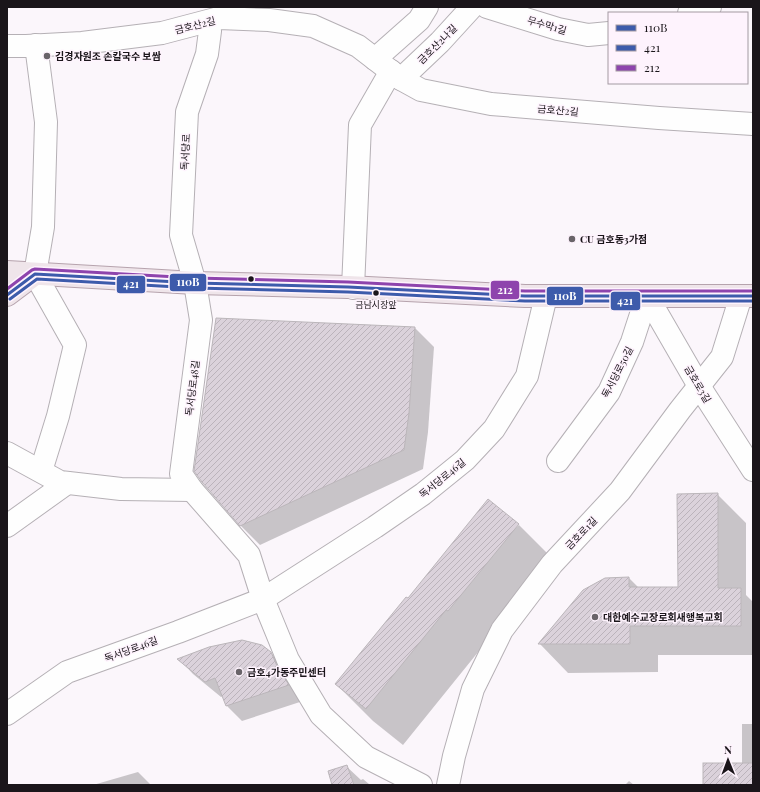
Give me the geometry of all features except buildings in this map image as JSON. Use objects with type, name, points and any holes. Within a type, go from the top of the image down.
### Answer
[{"type":"main road","points":[[7,272],[195,283],[353,288],[525,296],[747,296]]},
{"type":"main road","points":[[7,295],[35,274]]},
{"type":"street","points":[[353,288],[360,125],[389,69],[427,7]]},
{"type":"street","name":"금호산2나길","points":[[389,69],[440,42],[472,7]]},
{"type":"street","name":"무수막1길","points":[[487,7],[558,29],[588,35],[608,33]]},
{"type":"street","points":[[692,12],[710,7]]},
{"type":"street","name":"금호산2길","points":[[7,46],[82,43],[162,33],[241,13],[269,20],[313,26],[358,46],[421,90],[491,104],[753,124]]},
{"type":"street","name":"독서당로","points":[[195,283],[181,235],[187,112],[206,54],[210,31],[206,22]]},
{"type":"street","points":[[36,45],[46,122],[43,227],[35,274],[75,345],[58,416],[41,472]]},
{"type":"street","name":"독서당로48길","points":[[195,283],[201,320],[181,474],[192,490],[249,555],[263,599]]},
{"type":"street","name":"독서당로46길","points":[[7,714],[67,672],[178,632],[263,599],[423,494],[465,460],[494,429],[528,376],[546,296]]},
{"type":"street","name":"금호로3길","points":[[647,296],[699,386],[743,440],[753,470]]},
{"type":"street","name":"독서당로50길","points":[[558,461],[609,392],[632,342],[647,296]]},
{"type":"street","name":"금호로1길","points":[[448,785],[454,756],[473,689],[502,630],[552,564],[620,492],[680,410],[722,357],[747,296]]},
{"type":"street","points":[[7,453],[60,482],[121,488],[192,490]]},
{"type":"street","points":[[7,526],[67,483]]},
{"type":"street","points":[[263,599],[288,660],[321,715],[366,758],[421,785]]},
{"type":"transit line","name":"212","points":[[7,289],[35,269],[195,278],[348,282],[525,291],[753,291]]},
{"type":"transit line","name":"110B","points":[[7,295],[35,274],[195,283],[348,287],[525,296],[753,296]]},
{"type":"transit line","name":"421","points":[[10,299],[37,279],[195,288],[348,292],[525,301],[753,301]]},
{"type":"place","name":"김경자원조 손칼국수 보쌈","points":[[47,56]]},
{"type":"place","name":"CU 금호동3가점","points":[[572,239]]},
{"type":"place","name":"금남시장앞","points":[[376,293]]},
{"type":"place","name":"대한예수교장로회새행복교회","points":[[595,617]]},
{"type":"place","name":"금호4가동주민센터","points":[[239,672]]}]
